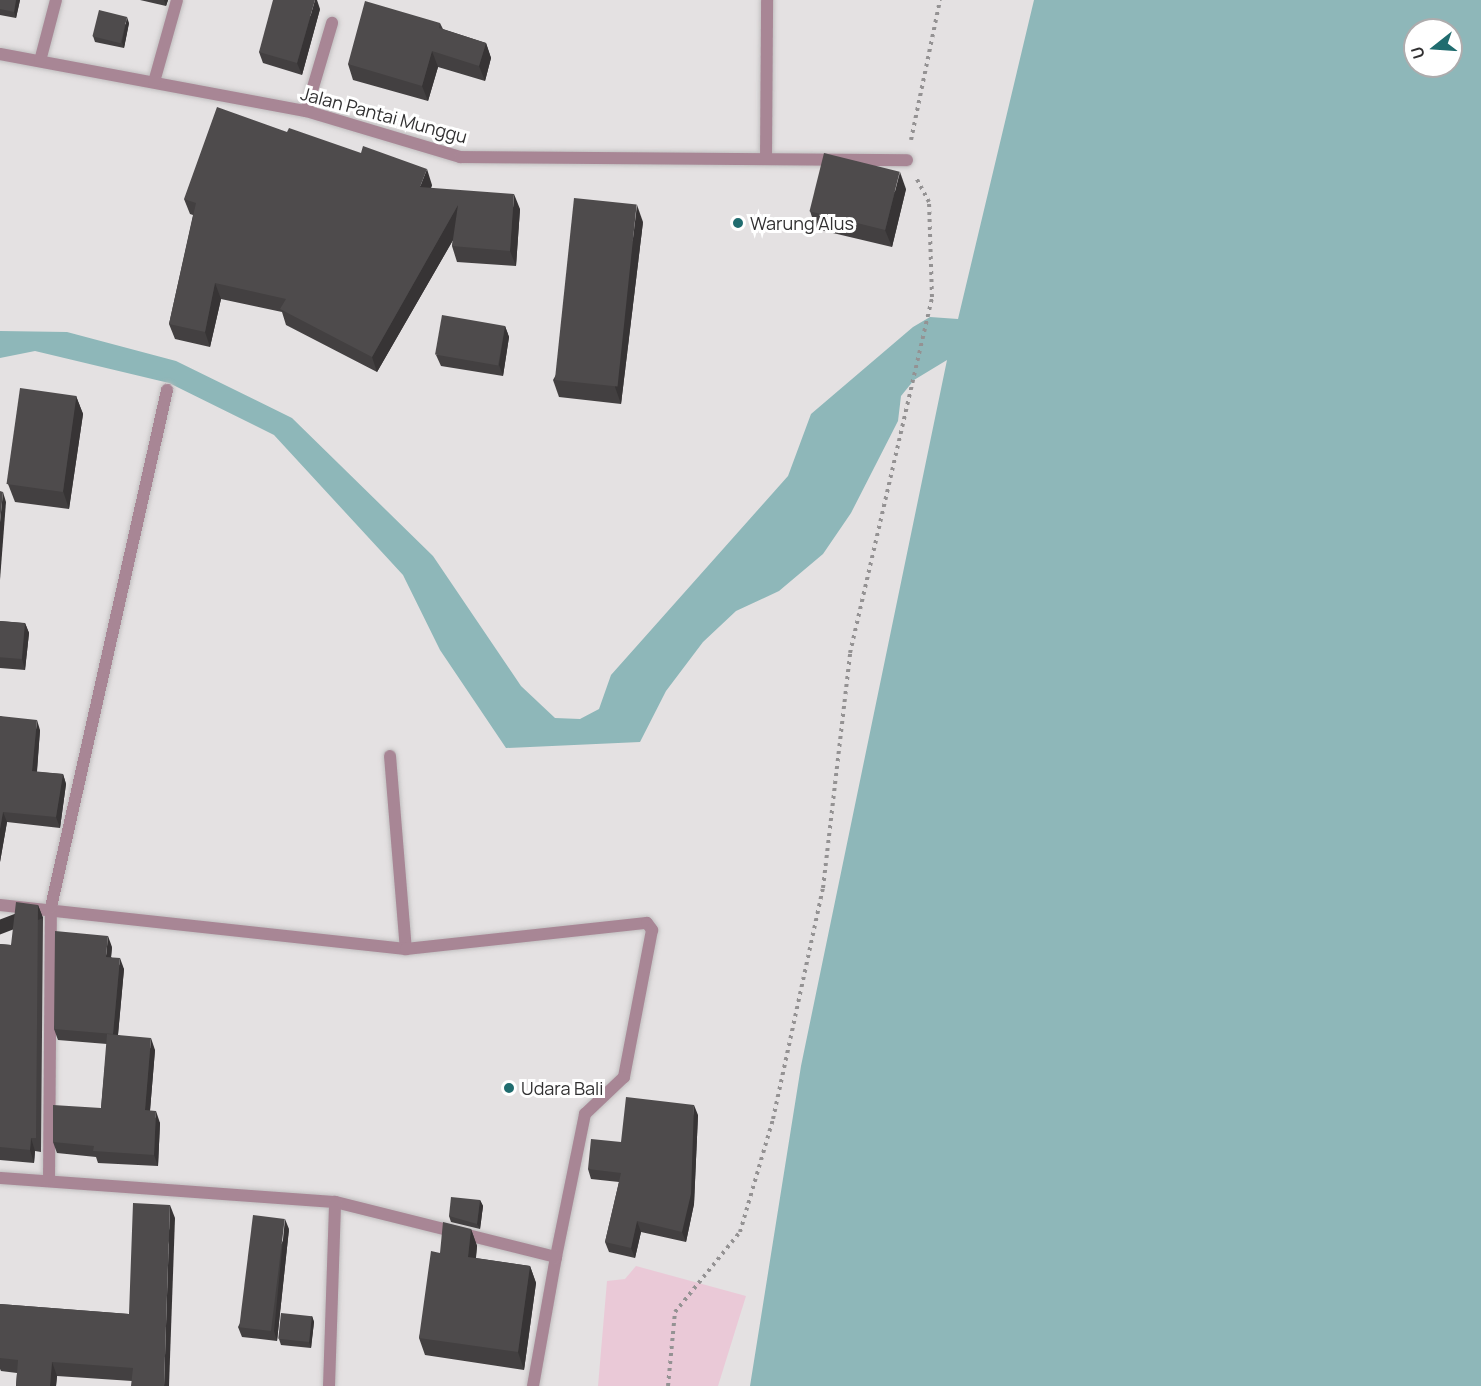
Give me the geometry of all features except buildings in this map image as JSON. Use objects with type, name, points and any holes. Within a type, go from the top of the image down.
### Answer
[{"type":"street","points":[[40,61],[56,0]]},
{"type":"street","points":[[154,82],[177,0]]},
{"type":"street","points":[[766,0],[766,158]]},
{"type":"street","points":[[306,111],[332,23]]},
{"type":"street","name":"Jalan Pantai Munggu","points":[[0,54],[306,111],[460,157],[907,160]]},
{"type":"street","points":[[49,1181],[51,907],[167,390]]},
{"type":"street","points":[[390,756],[406,948]]},
{"type":"street","points":[[0,905],[51,907],[406,948],[651,926],[624,1077],[585,1114],[533,1386]]},
{"type":"street","points":[[0,1178],[335,1202],[556,1257]]},
{"type":"street","points":[[329,1386],[335,1202]]},
{"type":"path","points":[[668,1386],[675,1312],[740,1232],[773,1119],[824,888],[850,653],[932,297],[929,202],[907,160],[940,0]]},
{"type":"shaded area","points":[[636,1266],[746,1296],[718,1386],[598,1386],[607,1281],[625,1279]]},
{"type":"water","points":[[1034,0],[1481,0],[1481,1386],[750,1386],[801,1066],[947,360],[914,380],[901,396],[898,421],[851,513],[823,554],[779,591],[736,611],[703,642],[666,691],[640,742],[506,748],[440,650],[403,575],[274,435],[169,383],[35,351],[0,358],[0,331],[67,332],[176,361],[292,418],[433,556],[521,686],[555,718],[580,719],[599,709],[611,675],[788,476],[811,414],[913,327],[930,317],[958,319]]},
{"type":"place","name":"Warung Alus","points":[[738,223]]},
{"type":"place","name":"Udara Bali","points":[[509,1088]]}]
